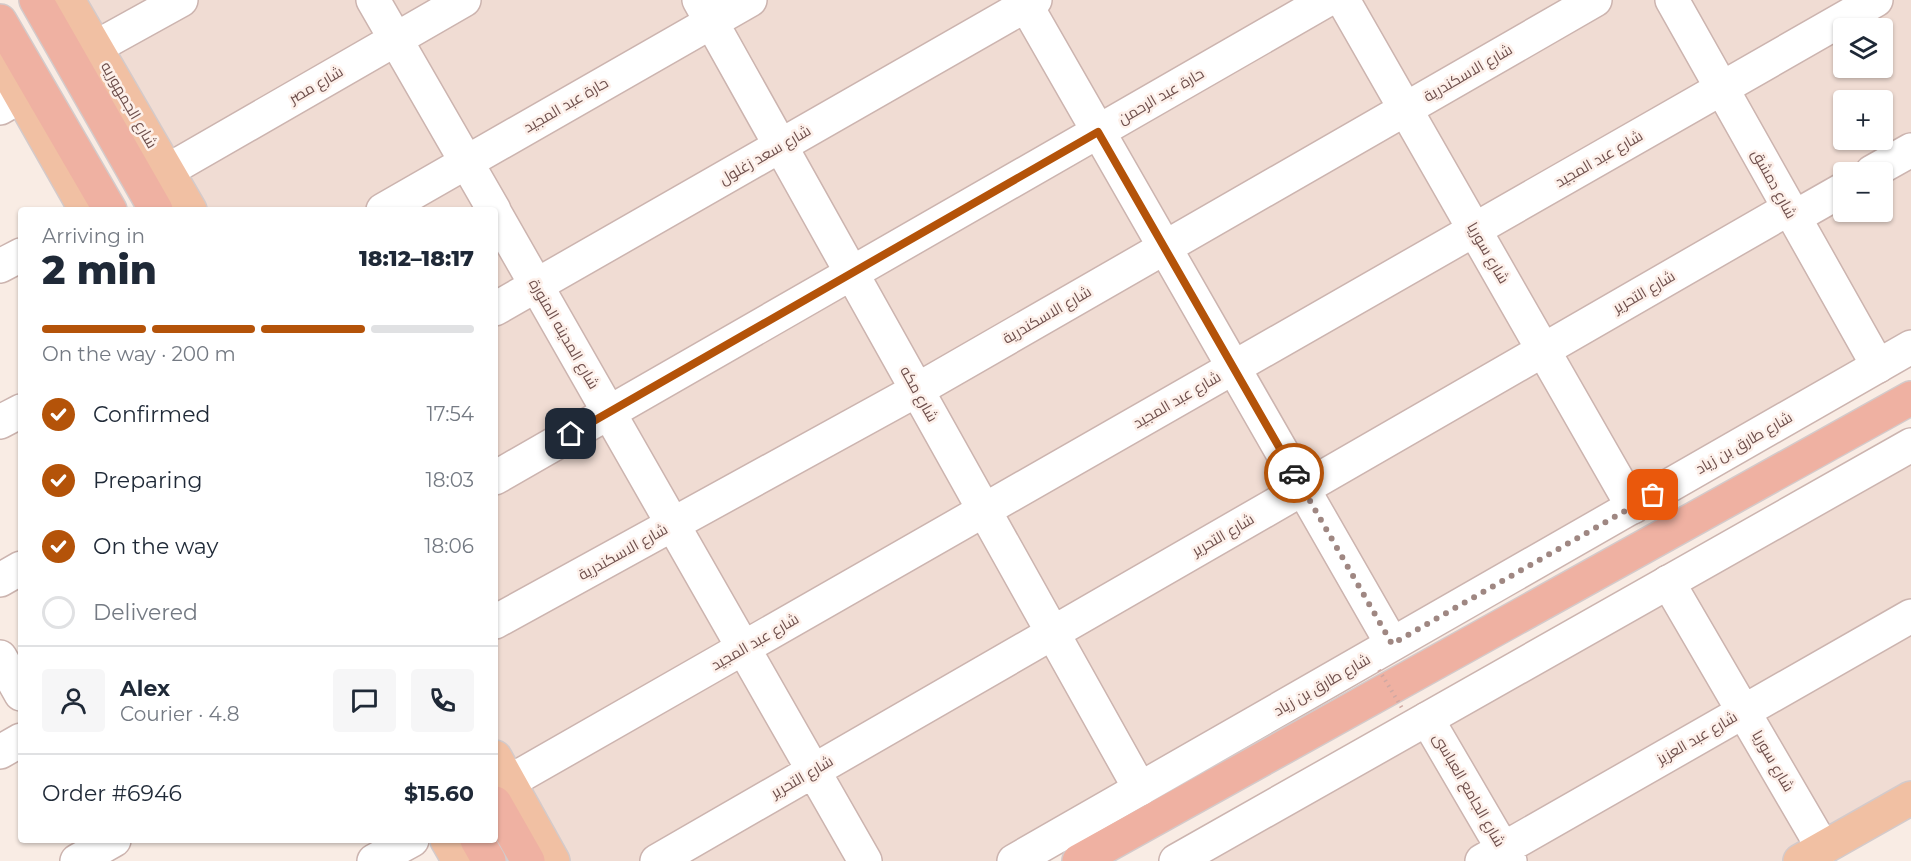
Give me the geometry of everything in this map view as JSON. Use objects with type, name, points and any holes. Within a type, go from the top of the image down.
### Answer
[{"type":"highway","name":"شارع الجمهوريه","points":[[36,0],[154,207]]},
{"type":"highway","points":[[0,21],[108,207]]},
{"type":"highway","points":[[1079,861],[1911,399]]},
{"type":"highway","points":[[500,781],[528,861]]},
{"type":"highway","points":[[479,843],[489,861]]},
{"type":"main road","name":"شارع الجمهوريه","points":[[68,0],[188,207]]},
{"type":"main road","points":[[0,59],[10,102],[84,207]]},
{"type":"main road","points":[[500,781],[552,861]]},
{"type":"main road","points":[[1811,854],[1911,798]]},
{"type":"main road","points":[[449,843],[459,861]]},
{"type":"street","points":[[96,47],[182,0]]},
{"type":"street","name":"شارع المدينه المنورة","points":[[373,0],[492,207]]},
{"type":"street","name":"شارع مصر","points":[[167,171],[464,0]]},
{"type":"street","name":"حارة عبد المجيد","points":[[388,207],[466,162],[705,11],[750,0]]},
{"type":"street","name":"حارة عبد الرحمن","points":[[498,476],[1327,0]]},
{"type":"street","name":"شارع سوريا","points":[[1343,0],[1633,507]]},
{"type":"street","name":"شارع الاسكندرية","points":[[498,620],[917,390],[1595,0]]},
{"type":"street","name":"شارع دمشق","points":[[1672,0],[1878,366]]},
{"type":"street","name":"شارع عبد المجيد","points":[[500,781],[744,648],[1876,0]]},
{"type":"street","points":[[1028,2],[1098,132],[1303,488],[1386,657]]},
{"type":"street","name":"شارع سعد زغلول","points":[[498,307],[1028,2]]},
{"type":"street","name":"شارع مكه","points":[[705,11],[1140,789]]},
{"type":"street","points":[[1890,162],[1911,150]]},
{"type":"street","name":"شارع التحرير","points":[[657,861],[1543,350],[1791,213],[1833,194]]},
{"type":"street","name":"شارع المدينه المنورة","points":[[498,218],[866,861]]},
{"type":"street","points":[[0,266],[18,257]]},
{"type":"street","name":"شارع طارق بن زياد","points":[[1014,861],[1140,789],[1386,657],[1633,507],[1911,347]]},
{"type":"street","points":[[0,422],[18,413]]},
{"type":"street","points":[[1189,858],[1415,714],[1668,582],[1911,445]]},
{"type":"street","points":[[0,580],[18,570]]},
{"type":"street","name":"شارع سوريا","points":[[1668,582],[1744,711],[1811,854]]},
{"type":"street","name":"شارع عبد العزيز","points":[[1499,857],[1744,711],[1911,616]]},
{"type":"street","points":[[0,657],[18,689]]},
{"type":"street","name":"شارع الجامع العباسى","points":[[1415,714],[1499,857]]},
{"type":"street","points":[[0,752],[18,742]]},
{"type":"street","points":[[374,861],[407,843]]},
{"type":"street","points":[[77,861],[110,846]]},
{"type":"path","points":[[1386,657],[1415,714]]},
{"type":"shaded area","points":[[43,0],[1911,0],[1911,347],[1013,861],[547,861],[498,777],[498,207],[164,207]]},
{"type":"shaded area","points":[[1911,456],[1911,797],[1797,861],[1186,861]]},
{"type":"way so far","points":[[1294,473],[1392,644],[1653,495]]},
{"type":"route","points":[[571,434],[1098,132],[1294,473]]}]
